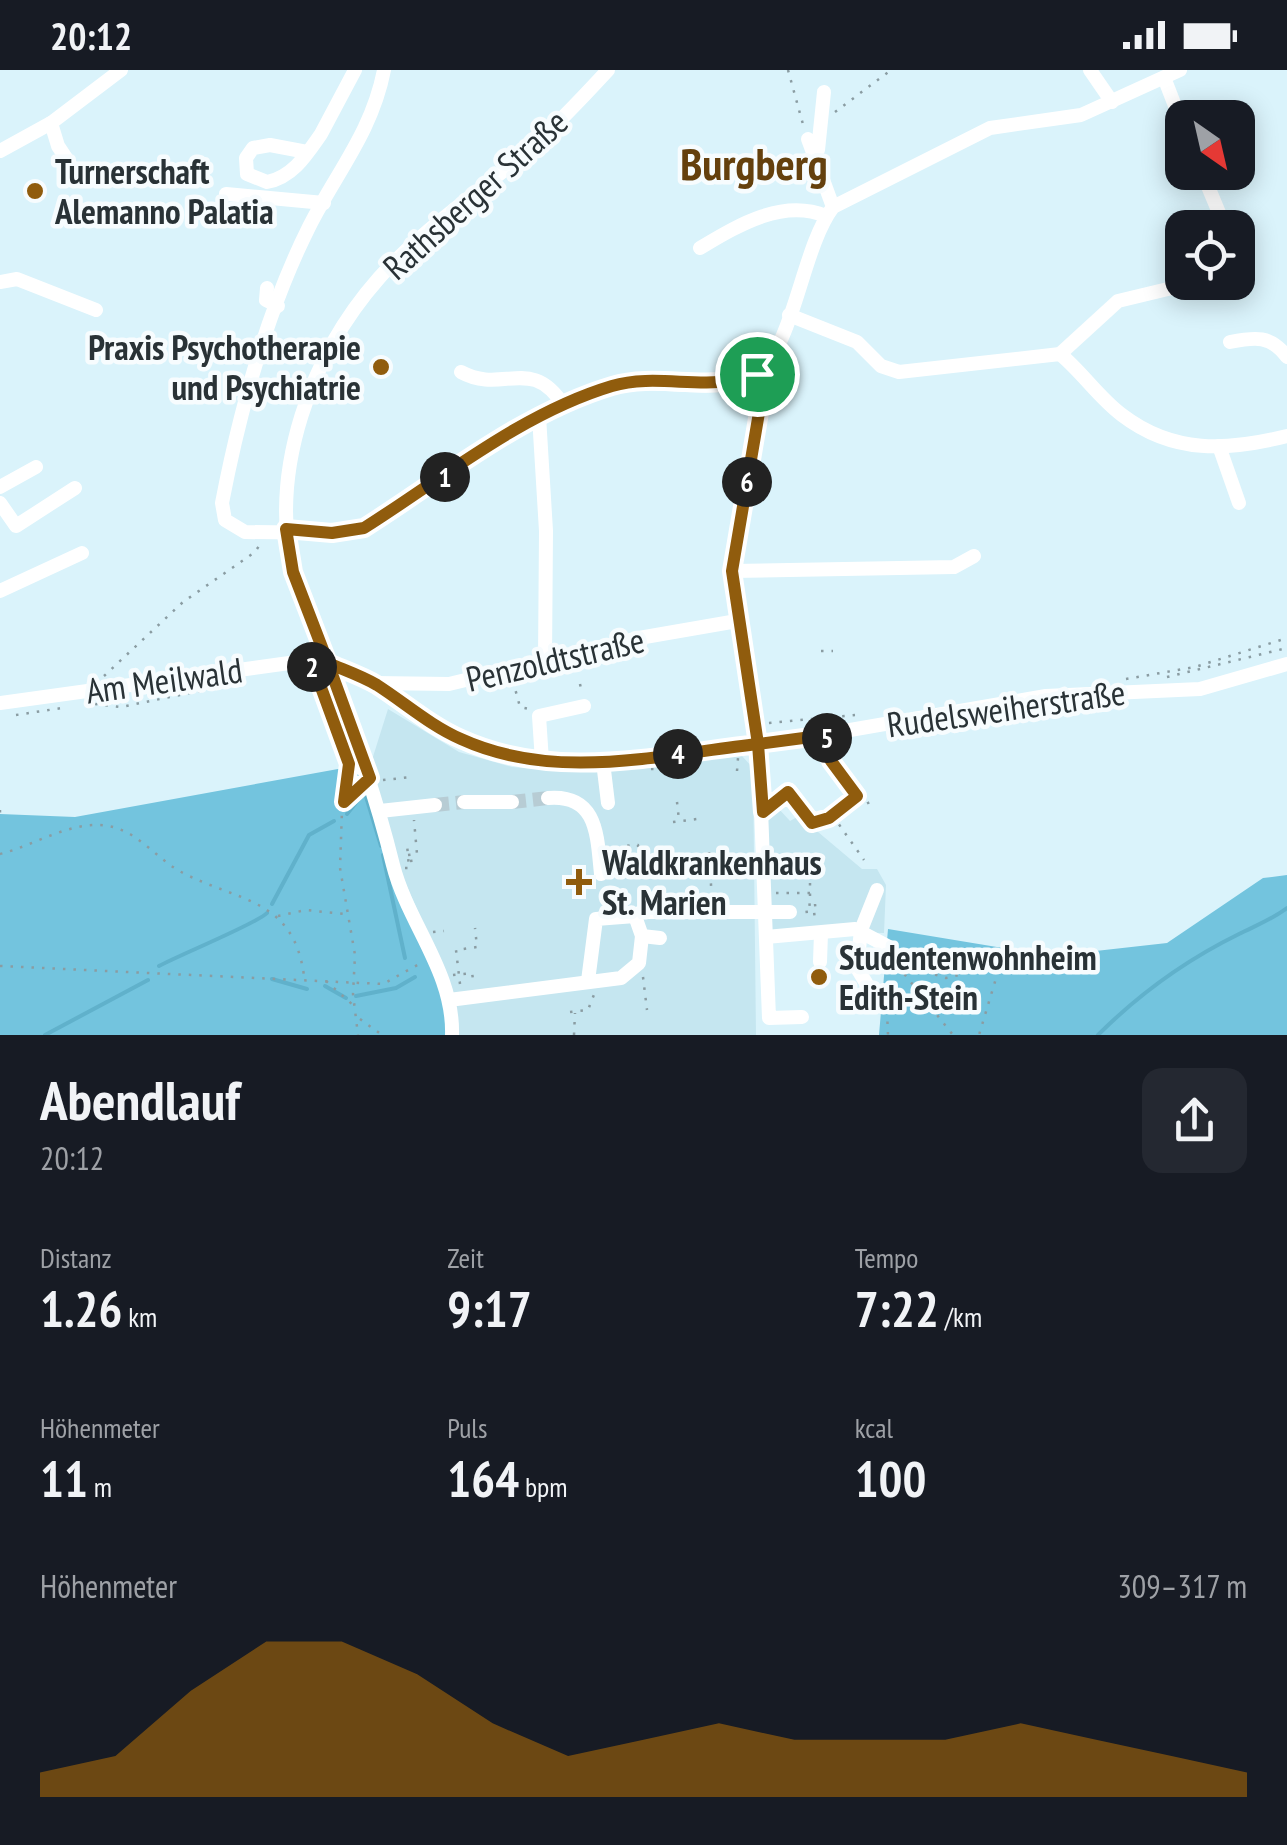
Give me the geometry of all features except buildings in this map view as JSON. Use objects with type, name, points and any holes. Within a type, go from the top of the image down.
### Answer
[{"type":"street","points":[[0,150],[51,123],[121,70]]},
{"type":"street","points":[[308,152],[355,70]]},
{"type":"street","points":[[384,70],[370,122],[292,270],[233,444],[222,504],[225,520],[234,528],[332,533],[364,528],[539,416],[616,385],[734,384],[757,374],[789,315],[830,212],[818,156],[824,92]]},
{"type":"street","name":"Rathsberger Straße","points":[[452,1035],[462,998],[442,976],[400,888],[374,780],[293,572],[286,529],[290,458],[314,384],[338,334],[378,279],[428,230],[533,146],[608,70]]},
{"type":"street","points":[[1090,70],[1112,102]]},
{"type":"street","points":[[700,248],[754,216],[830,212],[990,128],[1081,115],[1180,70]]},
{"type":"street","points":[[1165,80],[1173,100]]},
{"type":"street","points":[[51,123],[58,146],[70,164]]},
{"type":"street","points":[[808,138],[818,156]]},
{"type":"street","points":[[226,194],[324,203]]},
{"type":"street","points":[[0,282],[16,279],[96,310]]},
{"type":"street","points":[[267,288],[266,300],[278,308]]},
{"type":"street","points":[[789,315],[857,342],[881,366],[898,372],[1060,354],[1118,301],[1165,290]]},
{"type":"street","points":[[1230,342],[1259,336],[1280,347],[1287,357]]},
{"type":"street","points":[[1060,354],[1120,413],[1156,436],[1197,449],[1287,436]]},
{"type":"street","points":[[461,372],[480,379],[536,378],[552,387],[564,406]]},
{"type":"street","points":[[757,374],[762,395],[732,571],[736,621],[758,744],[769,1018],[802,1017]]},
{"type":"street","points":[[539,416],[546,531],[545,660]]},
{"type":"street","points":[[1220,446],[1240,502]]},
{"type":"street","points":[[0,487],[36,467]]},
{"type":"street","points":[[0,503],[16,526],[76,488]]},
{"type":"street","points":[[0,591],[82,553]]},
{"type":"street","points":[[732,571],[954,567],[974,556]]},
{"type":"street","name":"Penzoldtstraße","points":[[373,683],[449,684],[736,621]]},
{"type":"street","name":"Am Meilwald","points":[[0,702],[93,696],[241,668],[311,660],[328,663]]},
{"type":"street","name":"Rudelsweiherstraße","points":[[328,663],[373,683],[460,739],[508,757],[603,762],[826,735],[1046,696],[1200,689],[1287,664]]},
{"type":"street","points":[[542,761],[539,716],[583,700]]},
{"type":"street","points":[[603,762],[608,803]]},
{"type":"street","points":[[548,798],[562,797],[586,807],[595,820],[601,874]]},
{"type":"street","points":[[464,802],[512,802]]},
{"type":"street","points":[[380,811],[435,805]]},
{"type":"street","points":[[877,890],[861,930],[857,968],[882,1005]]},
{"type":"street","points":[[590,981],[596,919],[706,912],[790,912]]},
{"type":"street","points":[[462,998],[621,978],[639,963],[642,936],[634,916]]},
{"type":"street","points":[[766,936],[861,930],[889,947]]},
{"type":"street","points":[[820,962],[824,933]]},
{"type":"street","points":[[642,936],[660,938]]},
{"type":"path","points":[[788,70],[808,138]]},
{"type":"path","points":[[818,125],[892,70]]},
{"type":"path","points":[[241,668],[236,680],[222,689],[121,707],[93,696],[169,613],[255,552],[267,532]]},
{"type":"path","points":[[1287,638],[1195,667],[1114,683],[1194,673],[1287,648]]},
{"type":"path","points":[[820,651],[833,651]]},
{"type":"path","points":[[311,660],[349,764],[340,868],[355,955],[353,1006],[358,1035]]},
{"type":"path","points":[[510,670],[520,708],[528,709]]},
{"type":"path","points":[[580,684],[583,700]]},
{"type":"path","points":[[14,715],[68,707]]},
{"type":"path","points":[[826,735],[831,761],[864,805],[874,800]]},
{"type":"path","points":[[344,802],[374,780],[412,777]]},
{"type":"path","points":[[763,812],[788,792],[812,823],[832,815],[857,796]]},
{"type":"path","points":[[677,802],[679,821]]},
{"type":"path","points":[[0,810],[0,820]]},
{"type":"path","points":[[832,815],[864,860]]},
{"type":"path","points":[[673,822],[696,819]]},
{"type":"path","points":[[408,858],[417,854],[414,821]]},
{"type":"path","points":[[0,854],[32,846],[73,826],[119,828],[181,872],[268,907],[291,932],[304,978]]},
{"type":"path","points":[[400,869],[410,868],[406,844]]},
{"type":"path","points":[[706,912],[709,852]]},
{"type":"path","points":[[408,858],[420,860]]},
{"type":"path","points":[[630,860],[632,871]]},
{"type":"path","points":[[577,877],[668,868],[669,878]]},
{"type":"path","points":[[810,883],[810,905]]},
{"type":"path","points":[[765,894],[810,892]]},
{"type":"path","points":[[277,916],[306,910],[345,914]]},
{"type":"path","points":[[462,998],[456,950],[477,947],[475,928]]},
{"type":"path","points":[[889,947],[895,962],[953,1035]]},
{"type":"path","points":[[0,966],[95,974],[396,981],[433,955]]},
{"type":"path","points":[[895,962],[946,978],[1000,965],[1054,969]]},
{"type":"path","points":[[639,963],[647,1010]]},
{"type":"path","points":[[979,1035],[1000,965]]},
{"type":"path","points":[[442,976],[472,972],[462,998]]},
{"type":"path","points":[[325,980],[353,1006]]},
{"type":"path","points":[[574,1034],[572,1012],[593,1004],[590,981]]},
{"type":"path","points":[[882,1005],[888,1035]]},
{"type":"path","points":[[358,1018],[382,1035]]},
{"type":"shaded area","name":"Waldkrankenhaus St. Marien","points":[[388,709],[459,752],[512,767],[563,771],[742,756],[753,768],[756,1035],[456,1035],[429,937],[399,868],[371,763]]},
{"type":"shaded area","points":[[371,763],[399,868],[456,1035],[0,1035],[0,814],[75,817]]},
{"type":"shaded area","points":[[777,807],[790,821],[799,816],[862,869],[877,869],[886,885],[884,933],[772,931],[766,814]]},
{"type":"shaded area","points":[[1287,875],[1287,1035],[879,1035],[888,929],[1051,956],[1167,943],[1263,878]]},
{"type":"waterway","points":[[364,790],[381,846]]},
{"type":"waterway","points":[[347,814],[362,795]]},
{"type":"waterway","points":[[272,904],[309,835],[334,821]]},
{"type":"waterway","points":[[383,855],[405,958]]},
{"type":"waterway","points":[[1098,1035],[1182,967],[1287,908]]},
{"type":"waterway","points":[[159,966],[267,913]]},
{"type":"waterway","points":[[356,996],[396,988],[415,977]]},
{"type":"waterway","points":[[272,979],[307,989]]},
{"type":"waterway","points":[[45,1035],[148,980]]},
{"type":"waterway","points":[[325,986],[346,998]]},
{"type":"tunnel","points":[[512,802],[548,798]]},
{"type":"tunnel","points":[[435,805],[464,802]]},
{"type":"place","name":"Turnerschaft Alemanno Palatia","points":[[35,191]]},
{"type":"place","name":"Praxis Psychotherapie und Psychiatrie","points":[[381,367]]},
{"type":"place","name":"Waldkrankenhaus St. Marien","points":[[579,882]]},
{"type":"place","name":"Studentenwohnheim Edith-Stein","points":[[819,977]]},
{"type":"district","name":"Burgberg","points":[[754,163]]},
{"type":"route","points":[[757,374],[734,384],[616,385],[539,416],[364,528],[332,533],[286,529],[301,598],[328,663],[311,660],[318,688],[349,764],[344,802],[370,778],[328,663],[373,683],[460,739],[508,757],[558,764],[603,762],[758,744],[763,812],[788,792],[812,823],[829,818],[857,796],[831,761],[826,735],[758,744],[745,683],[732,571],[762,395],[757,374]]}]
